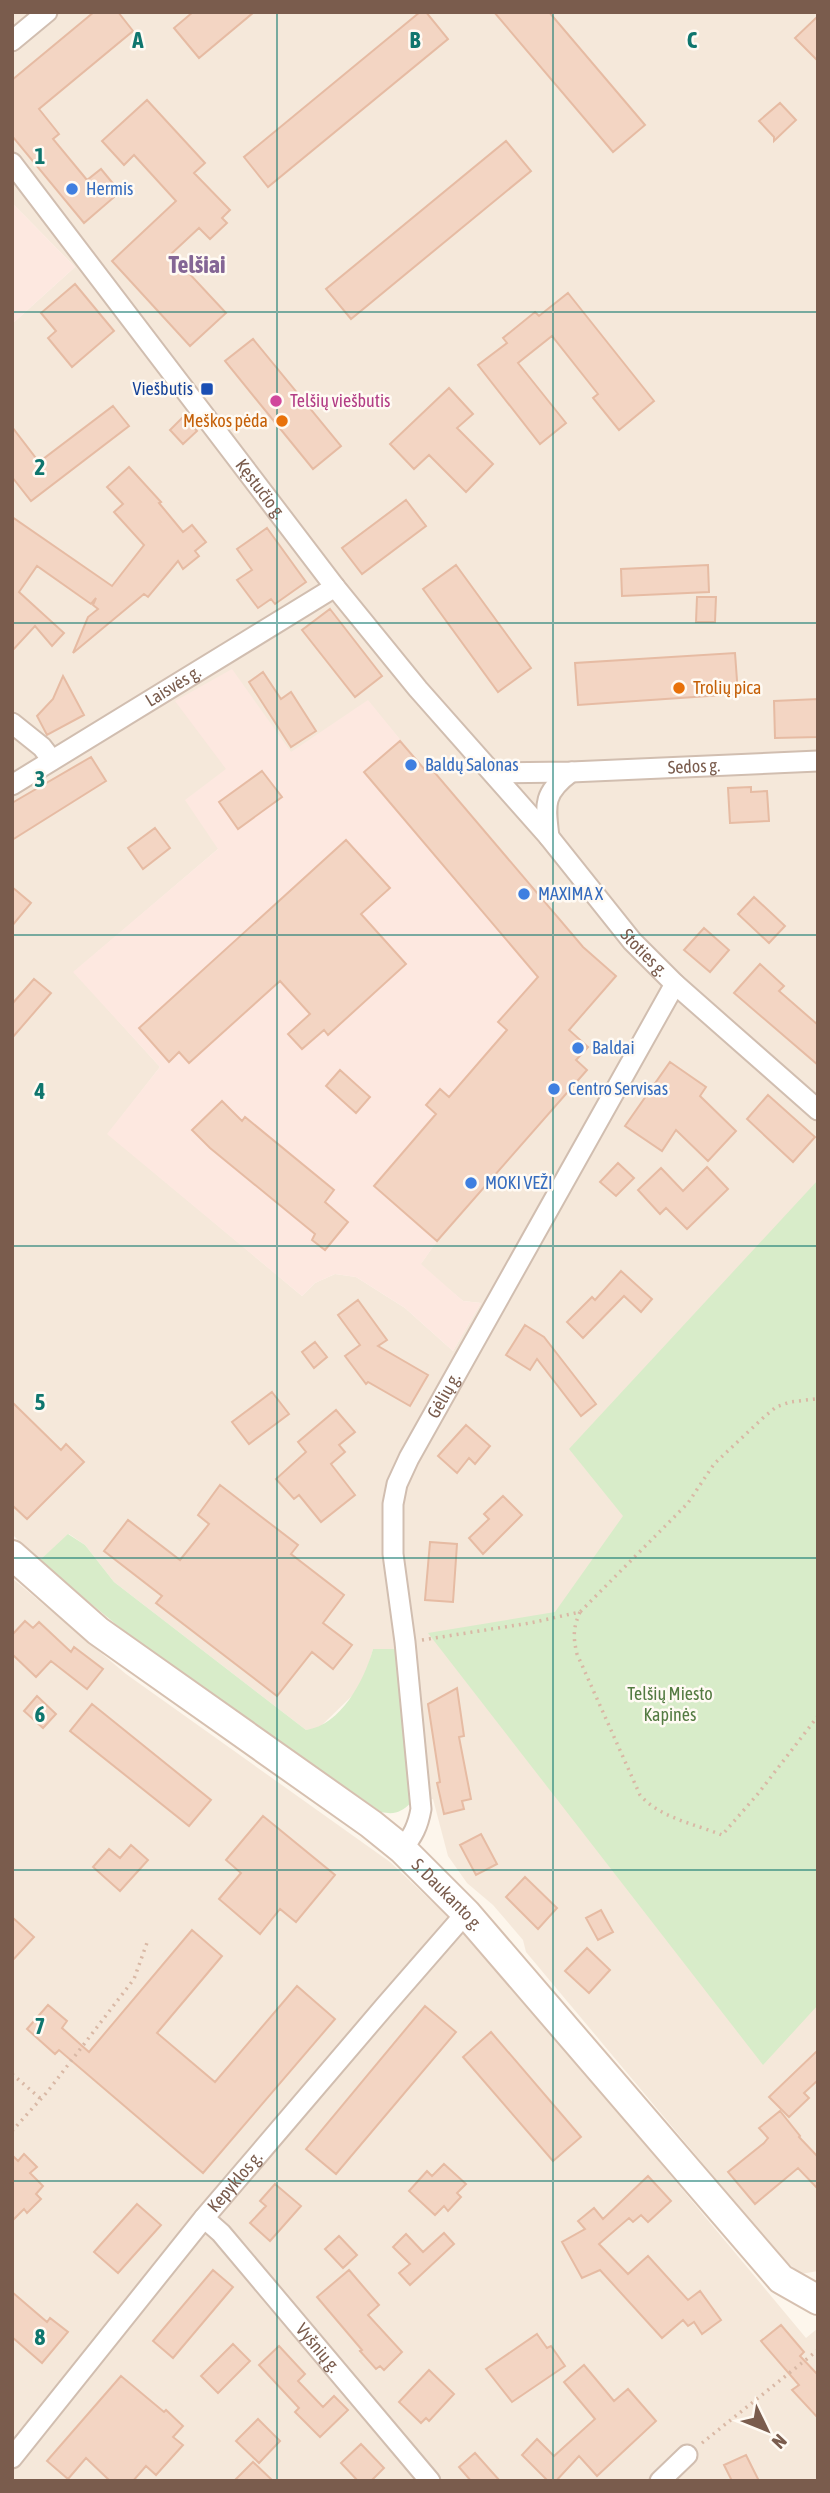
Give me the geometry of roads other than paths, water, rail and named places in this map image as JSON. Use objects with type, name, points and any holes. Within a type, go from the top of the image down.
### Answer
[{"type":"main road","name":"S. Daukanto g.","points":[[16,1566],[98,1631],[371,1824],[402,1849],[466,1913],[781,2278],[818,2300]]},
{"type":"street","points":[[12,41],[47,12]]},
{"type":"street","name":"Kęstučio g.","points":[[12,163],[335,587],[418,689],[493,773]]},
{"type":"street","name":"Laisvės g.","points":[[12,785],[335,587]]},
{"type":"street","points":[[12,723],[52,760]]},
{"type":"street","name":"Sedos g.","points":[[493,773],[818,761]]},
{"type":"street","points":[[549,837],[547,798],[555,784],[571,772]]},
{"type":"street","name":"Stoties g.","points":[[493,773],[549,837],[632,941],[676,984],[818,1110]]},
{"type":"street","name":"Gėlių g.","points":[[402,1849],[413,1835],[421,1809],[405,1642],[393,1554],[393,1504],[397,1484],[409,1458],[676,984]]},
{"type":"street","name":"Kepyklos g.","points":[[12,2458],[204,2218],[466,1913]]},
{"type":"street","name":"Vyšnių g.","points":[[204,2218],[221,2232],[430,2481]]},
{"type":"street","points":[[660,2481],[688,2455]]},
{"type":"place","name":"Hermis","points":[[72,189]]},
{"type":"place","name":"Viešbutis","points":[[207,389]]},
{"type":"place","name":"Telšių viešbutis","points":[[276,401]]},
{"type":"place","name":"Meškos pėda","points":[[282,421]]},
{"type":"place","name":"Trolių pica","points":[[679,688]]},
{"type":"place","name":"Baldų Salonas","points":[[411,765]]},
{"type":"place","name":"MAXIMA X","points":[[524,894]]},
{"type":"place","name":"Baldai","points":[[578,1048]]},
{"type":"place","name":"Centro Servisas","points":[[554,1089]]},
{"type":"place","name":"MOKI VEŽI","points":[[471,1183]]},
{"type":"district","name":"Telšiai","points":[[197,265]]},
{"type":"park label","name":"Telšių Miesto Kapinės","points":[[670,1704]]}]
